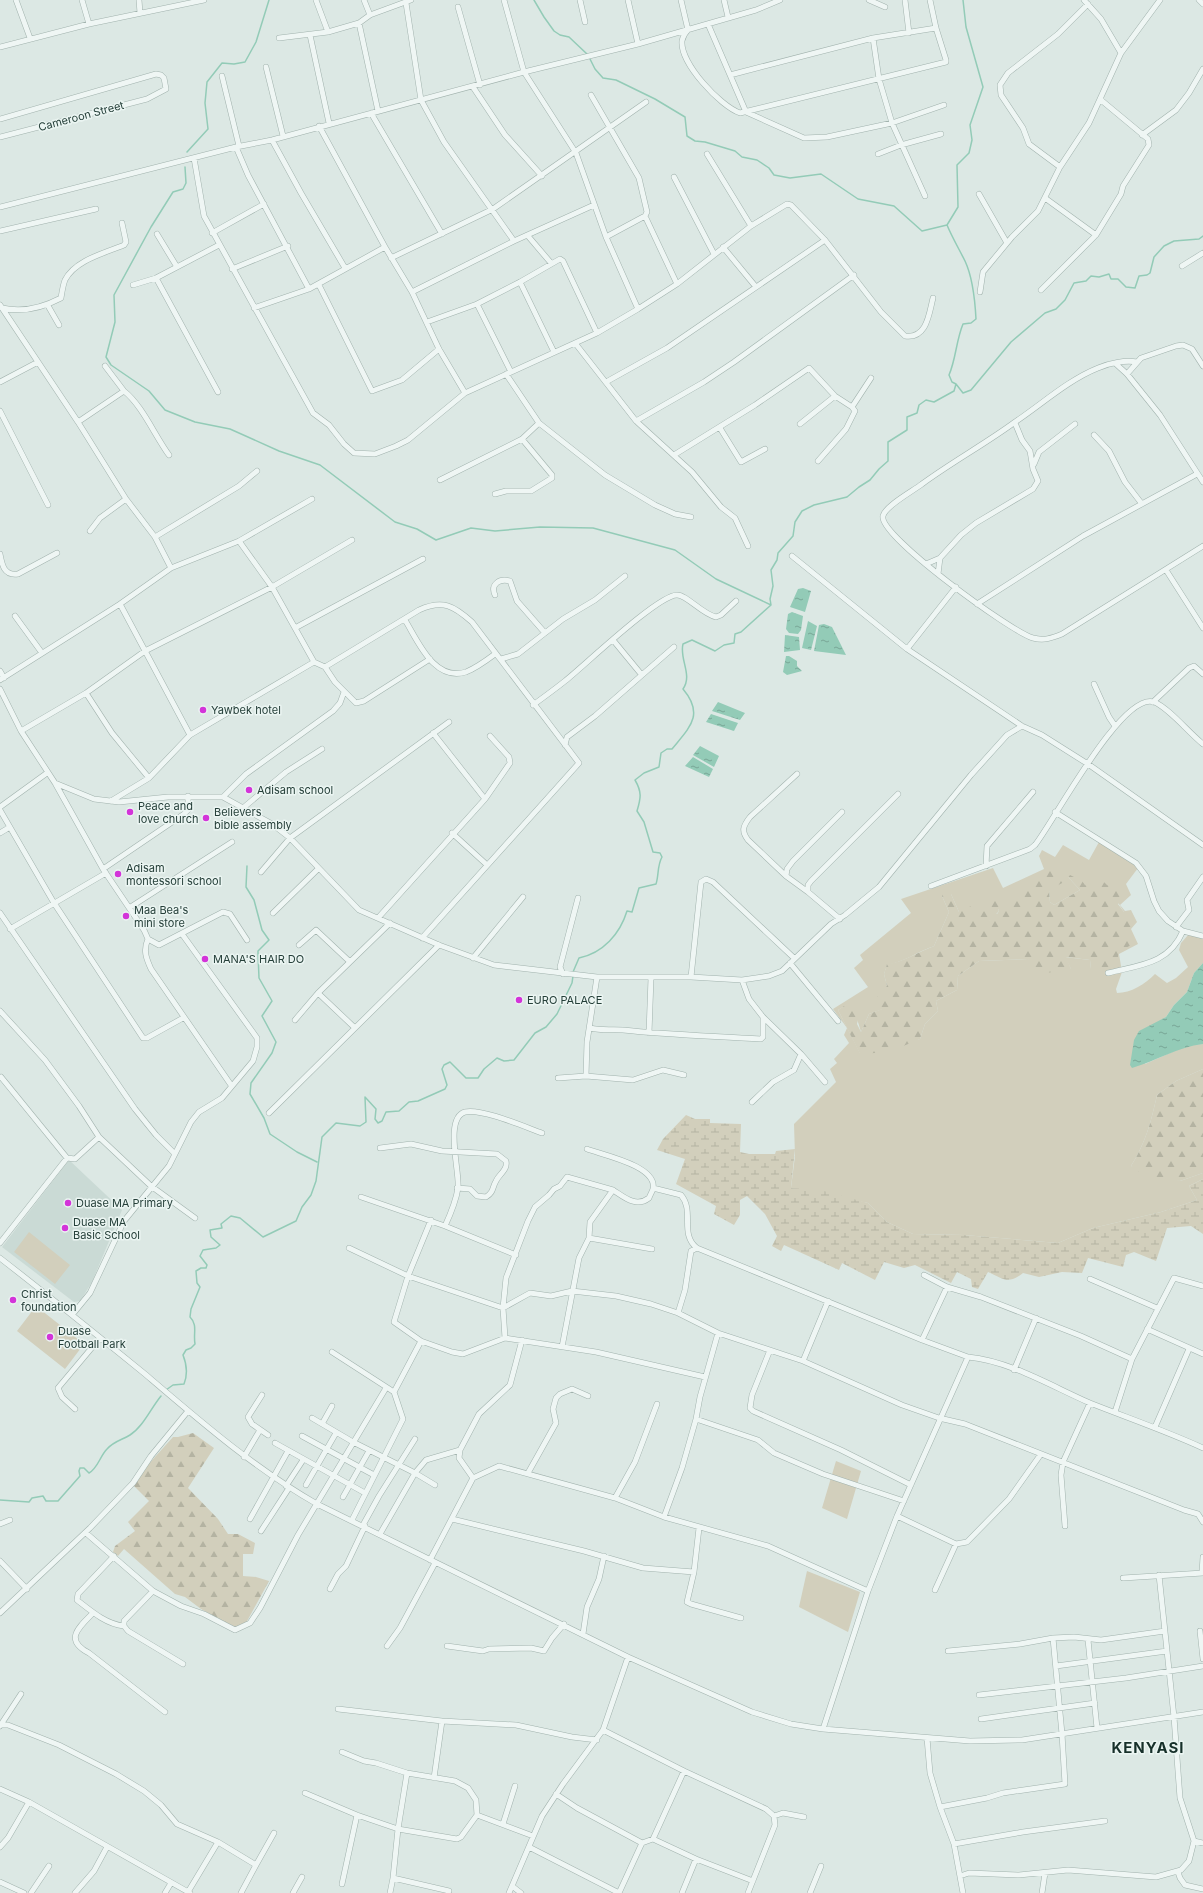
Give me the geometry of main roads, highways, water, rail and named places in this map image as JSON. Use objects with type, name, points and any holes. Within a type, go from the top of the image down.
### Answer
[{"type":"water","points":[[803,588],[811,591],[805,612],[790,607],[798,589]]},
{"type":"water","points":[[792,612],[803,616],[801,630],[798,634],[789,633],[786,629],[788,614]]},
{"type":"water","points":[[808,621],[817,626],[811,650],[802,648]]},
{"type":"water","points":[[824,624],[832,627],[846,655],[814,651],[819,625]]},
{"type":"water","points":[[785,635],[799,637],[800,650],[784,652]]},
{"type":"water","points":[[786,656],[789,656],[797,661],[797,666],[802,671],[787,675],[783,672]]},
{"type":"water","points":[[718,702],[745,713],[740,720],[712,711]]},
{"type":"water","points":[[711,714],[738,723],[734,731],[706,722]]},
{"type":"water","points":[[700,746],[719,756],[714,767],[693,755]]},
{"type":"water","points":[[693,757],[713,769],[709,777],[685,766]]},
{"type":"water","points":[[1203,963],[1203,1044],[1176,1051],[1132,1068],[1130,1065],[1134,1040],[1139,1031],[1166,1017],[1174,1005],[1187,992],[1194,973]]},
{"type":"waterway","points":[[187,152],[208,129],[205,103],[207,82],[222,63],[234,64],[245,62],[256,42],[269,0]]},
{"type":"waterway","points":[[534,0],[554,31],[560,35],[569,37],[587,54]]},
{"type":"waterway","points":[[589,57],[595,69],[603,78],[616,80],[655,99],[685,117],[687,136],[695,141],[705,142],[735,151],[742,157],[757,160],[769,168],[774,175],[790,178],[821,174],[858,199],[894,206],[922,231],[947,225],[958,207],[957,165],[969,153],[972,140],[970,125],[983,87],[966,27],[963,0]]},
{"type":"waterway","points":[[185,167],[186,183],[183,189],[173,192],[151,227],[114,295],[115,322],[106,357],[111,365],[149,391],[165,410],[195,422],[230,429],[279,451],[320,465],[395,522],[417,529],[436,540],[471,528],[495,531],[540,527],[593,528],[675,550],[716,579],[771,605]]},
{"type":"waterway","points":[[947,225],[968,268],[972,282],[975,304],[976,319],[971,323],[963,324],[949,375],[952,382],[956,384],[963,393],[971,390],[1011,342],[1045,313],[1056,309],[1065,300],[1074,283],[1086,281],[1091,276],[1099,277],[1109,274],[1111,279],[1118,279],[1126,287],[1135,288],[1139,276],[1150,273],[1154,257],[1164,246],[1174,241],[1199,239],[1203,236]]},
{"type":"waterway","points":[[573,972],[579,958],[596,952],[615,935],[627,911],[632,912],[639,888],[656,884],[659,864],[662,857],[660,853],[653,852],[644,822],[637,811],[640,795],[639,788],[635,780],[644,773],[659,767],[661,753],[667,749],[672,749],[689,728],[692,721],[694,714],[693,706],[690,698],[683,689],[687,678],[682,650],[683,644],[692,640],[715,651],[724,645],[734,643],[735,634],[741,632],[771,605],[770,599],[773,586],[771,570],[777,560],[778,553],[793,536],[795,522],[802,511],[814,505],[847,497],[870,480],[888,461],[888,442],[907,430],[907,417],[917,413],[919,405],[926,400],[934,402],[954,391],[956,384]]},
{"type":"waterway","points":[[247,866],[246,887],[254,900],[262,930],[269,940],[258,951],[259,978],[272,1001],[262,1016],[276,1042],[272,1053],[251,1083],[250,1094],[264,1118],[270,1134],[297,1152],[317,1162]]},
{"type":"waterway","points":[[166,1390],[173,1385],[184,1384],[186,1377],[183,1355],[186,1350],[195,1344],[195,1326],[190,1317],[191,1309],[200,1287],[197,1283],[196,1271],[201,1268],[206,1268],[207,1265],[200,1256],[203,1250],[216,1248],[220,1245],[211,1237],[210,1230],[222,1228],[221,1224],[231,1216],[240,1218],[263,1237],[296,1221],[302,1207],[311,1195],[316,1181],[322,1137],[336,1123],[360,1126],[366,1122],[365,1097],[376,1109],[375,1119],[378,1123],[382,1121],[386,1112],[399,1111],[409,1102],[418,1101],[445,1089],[447,1085],[442,1069],[444,1065],[450,1062],[466,1078],[478,1078],[484,1069],[497,1058],[504,1061],[514,1060],[535,1033],[546,1027],[557,1014],[572,983],[573,976]]},
{"type":"waterway","points":[[0,1500],[29,1502],[32,1498],[43,1496],[46,1501],[58,1501],[80,1476],[80,1468],[84,1468],[89,1473],[92,1471],[110,1446],[135,1432],[161,1396]]},
{"type":"place","name":"Yawbek hotel","points":[[203,710]]},
{"type":"place","name":"Adisam school","points":[[249,790]]},
{"type":"place","name":"Peace and love church","points":[[130,812]]},
{"type":"place","name":"Believers bible assembly","points":[[206,818]]},
{"type":"place","name":"Adisam montessori school","points":[[118,874]]},
{"type":"place","name":"Maa Bea's mini store","points":[[126,916]]},
{"type":"place","name":"MANA'S HAIR DO","points":[[205,959]]},
{"type":"place","name":"EURO PALACE","points":[[519,1000]]},
{"type":"place","name":"Duase MA Primary","points":[[68,1203]]},
{"type":"place","name":"Duase MA Basic School","points":[[65,1228]]},
{"type":"place","name":"Christ foundation","points":[[13,1300]]},
{"type":"place","name":"Duase Football Park","points":[[50,1337]]},
{"type":"district","name":"KENYASI","points":[[1148,1747]]}]
